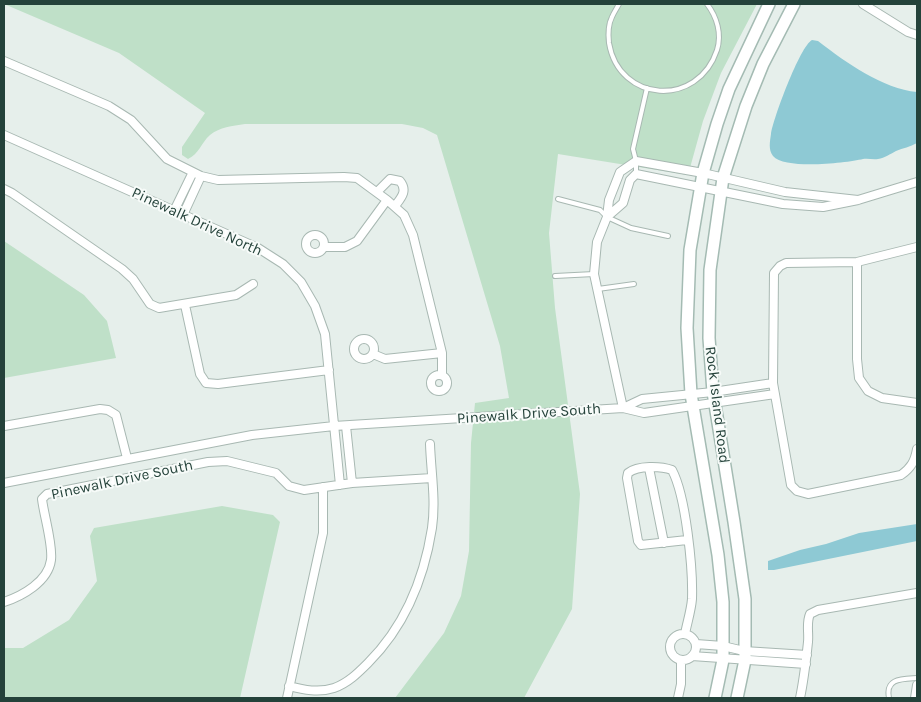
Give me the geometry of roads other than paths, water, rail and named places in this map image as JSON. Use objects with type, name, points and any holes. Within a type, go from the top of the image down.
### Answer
[{"type":"main road","name":"Rock Island Road","points":[[715,698],[723,660],[723,602],[718,555],[691,394],[687,328],[690,250],[703,173],[729,89],[769,4]]},
{"type":"main road","name":"Rock Island Road","points":[[737,698],[745,656],[745,599],[714,397],[709,338],[710,270],[723,178],[746,106],[763,64],[794,4]]},
{"type":"street","points":[[863,4],[908,32],[917,35]]},
{"type":"street","points":[[4,61],[108,106],[131,120],[167,159],[201,176],[218,180],[357,178],[377,192],[404,215],[413,235],[442,353],[442,375]]},
{"type":"street","name":"Pinewalk Drive North","points":[[4,135],[258,248],[283,264],[301,282],[316,306],[325,334],[334,426]]},
{"type":"street","points":[[623,408],[594,274],[597,242],[607,217],[609,200],[620,172],[636,161],[703,173],[784,192],[858,200]]},
{"type":"street","points":[[174,211],[192,172]]},
{"type":"street","points":[[607,217],[623,203],[630,180],[636,174],[783,204],[823,207],[858,200],[917,182]]},
{"type":"street","points":[[184,215],[201,176]]},
{"type":"street","points":[[377,192],[390,179],[400,181],[404,187],[404,195],[395,206]]},
{"type":"street","points":[[4,189],[122,269],[133,279],[150,304],[159,308],[236,296],[254,284]]},
{"type":"street","points":[[324,246],[345,247],[357,241],[387,200]]},
{"type":"street","points":[[917,247],[857,262],[786,263],[780,266],[774,273],[773,383],[791,485],[797,491],[808,494],[901,475],[910,468],[916,457],[917,449]]},
{"type":"street","points":[[857,262],[857,359],[859,378],[868,391],[882,398],[917,403]]},
{"type":"street","points":[[185,304],[200,374],[206,383],[218,384],[328,370]]},
{"type":"street","points":[[373,354],[385,359],[442,353]]},
{"type":"street","points":[[714,397],[773,383]]},
{"type":"street","name":"Pinewalk Drive South","points":[[623,408],[642,399],[691,394],[714,397]]},
{"type":"street","points":[[714,397],[775,394]]},
{"type":"street","name":"Pinewalk Drive South","points":[[4,483],[252,435],[334,426],[623,408],[644,413],[693,407],[714,397]]},
{"type":"street","points":[[4,426],[100,409],[108,410],[116,415],[127,458]]},
{"type":"street","points":[[334,426],[340,485]]},
{"type":"street","points":[[346,426],[352,484]]},
{"type":"street","points":[[290,686],[318,691],[345,683],[374,657],[396,630],[409,606],[427,552],[432,526],[434,503],[430,444]]},
{"type":"street","name":"Pinewalk Drive South","points":[[4,602],[18,597],[31,589],[40,580],[51,562],[42,499],[48,494],[208,462],[227,461],[276,473],[288,486],[304,490],[340,485],[432,478]]},
{"type":"street","points":[[685,634],[692,601],[687,540],[678,482],[672,470],[665,467],[633,469],[628,473],[638,541],[641,545],[687,540]]},
{"type":"street","points":[[649,468],[664,543]]},
{"type":"street","points":[[287,698],[323,533],[323,487]]},
{"type":"street","points":[[800,698],[806,664],[807,620],[810,614],[818,610],[917,593]]},
{"type":"street","points":[[692,656],[696,649],[696,644],[692,637],[685,634],[675,636],[669,645],[672,655],[681,660],[692,656],[723,660],[745,656],[806,655]]},
{"type":"street","points":[[696,644],[723,646],[745,656],[806,664]]},
{"type":"street","points":[[678,698],[681,684],[681,660]]},
{"type":"street","points":[[914,698],[917,685]]},
{"type":"lane","points":[[620,4],[611,18],[608,34],[611,55],[621,72],[635,84],[653,91],[672,91],[689,86],[703,76],[713,61],[718,45],[718,27],[707,4]]},
{"type":"lane","points":[[636,174],[636,161],[633,149],[647,88]]},
{"type":"lane","points":[[558,199],[600,210],[607,217],[631,228],[668,236]]},
{"type":"lane","points":[[556,276],[594,274]]},
{"type":"lane","points":[[598,289],[634,284]]},
{"type":"lane","points":[[889,698],[888,690],[891,684],[897,680],[917,678]]},
{"type":"water","points":[[812,40],[818,41],[852,66],[878,80],[904,90],[917,92],[917,143],[881,158],[830,164],[790,163],[773,156],[770,151],[770,142],[777,114],[794,68],[807,45]]},
{"type":"water","points":[[917,524],[917,541],[768,570],[768,561],[800,550],[859,533]]}]
